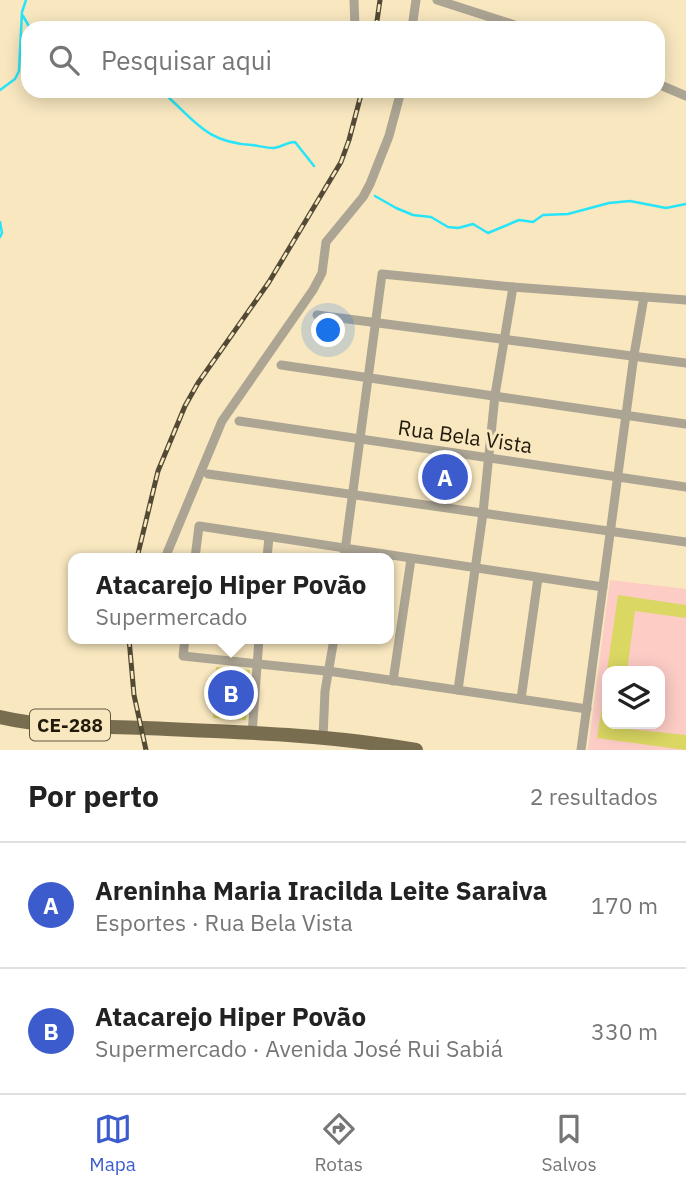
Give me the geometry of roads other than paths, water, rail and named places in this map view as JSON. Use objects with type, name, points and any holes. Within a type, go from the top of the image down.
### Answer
[{"type":"main road","name":"CE-288","points":[[0,716],[45,724],[323,738],[416,750]]},
{"type":"street","points":[[354,0],[355,21]]},
{"type":"street","points":[[413,21],[416,0]]},
{"type":"street","points":[[438,0],[502,21]]},
{"type":"street","points":[[665,87],[686,96]]},
{"type":"street","points":[[167,553],[222,421],[313,290],[322,273],[326,242],[363,197],[370,184],[393,125],[399,98]]},
{"type":"street","points":[[345,553],[382,274],[686,300]]},
{"type":"street","points":[[458,690],[483,513],[495,395],[513,287]]},
{"type":"street","points":[[581,750],[644,297]]},
{"type":"street","points":[[317,315],[686,363]]},
{"type":"street","points":[[281,365],[686,424]]},
{"type":"street","name":"Rua Bela Vista","points":[[239,421],[686,487]]},
{"type":"street","points":[[208,474],[686,542]]},
{"type":"street","points":[[196,553],[199,526],[269,537],[341,553]]},
{"type":"street","points":[[267,553],[269,537]]},
{"type":"street","points":[[394,558],[603,587]]},
{"type":"street","points":[[393,681],[411,559]]},
{"type":"street","points":[[521,699],[538,578]]},
{"type":"street","points":[[184,644],[183,656],[329,672],[587,709]]},
{"type":"street","points":[[252,734],[258,644]]},
{"type":"street","points":[[323,738],[324,691],[333,644]]},
{"type":"waterway","points":[[22,21],[26,0]]},
{"type":"waterway","points":[[23,16],[26,21]]},
{"type":"waterway","points":[[0,90],[15,79],[19,71],[21,32]]},
{"type":"waterway","points":[[168,98],[211,134],[235,143],[269,148],[295,142],[314,166]]},
{"type":"waterway","points":[[375,196],[396,208],[413,215],[431,217],[448,227],[458,228],[473,224],[488,233],[519,220],[533,222],[543,215],[568,214],[609,203],[630,201],[666,208],[686,204]]},
{"type":"waterway","points":[[0,222],[0,237]]},
{"type":"railway","points":[[377,21],[380,0]]},
{"type":"railway","points":[[138,553],[158,471],[185,406],[198,383],[269,282],[341,162],[360,98]]},
{"type":"railway","points":[[129,644],[134,695],[146,750]]},
{"type":"place","name":"Areninha Maria Iracilda Leite Saraiva","points":[[445,477]]},
{"type":"place","name":"Atacarejo Hiper Povão","points":[[231,693]]}]
